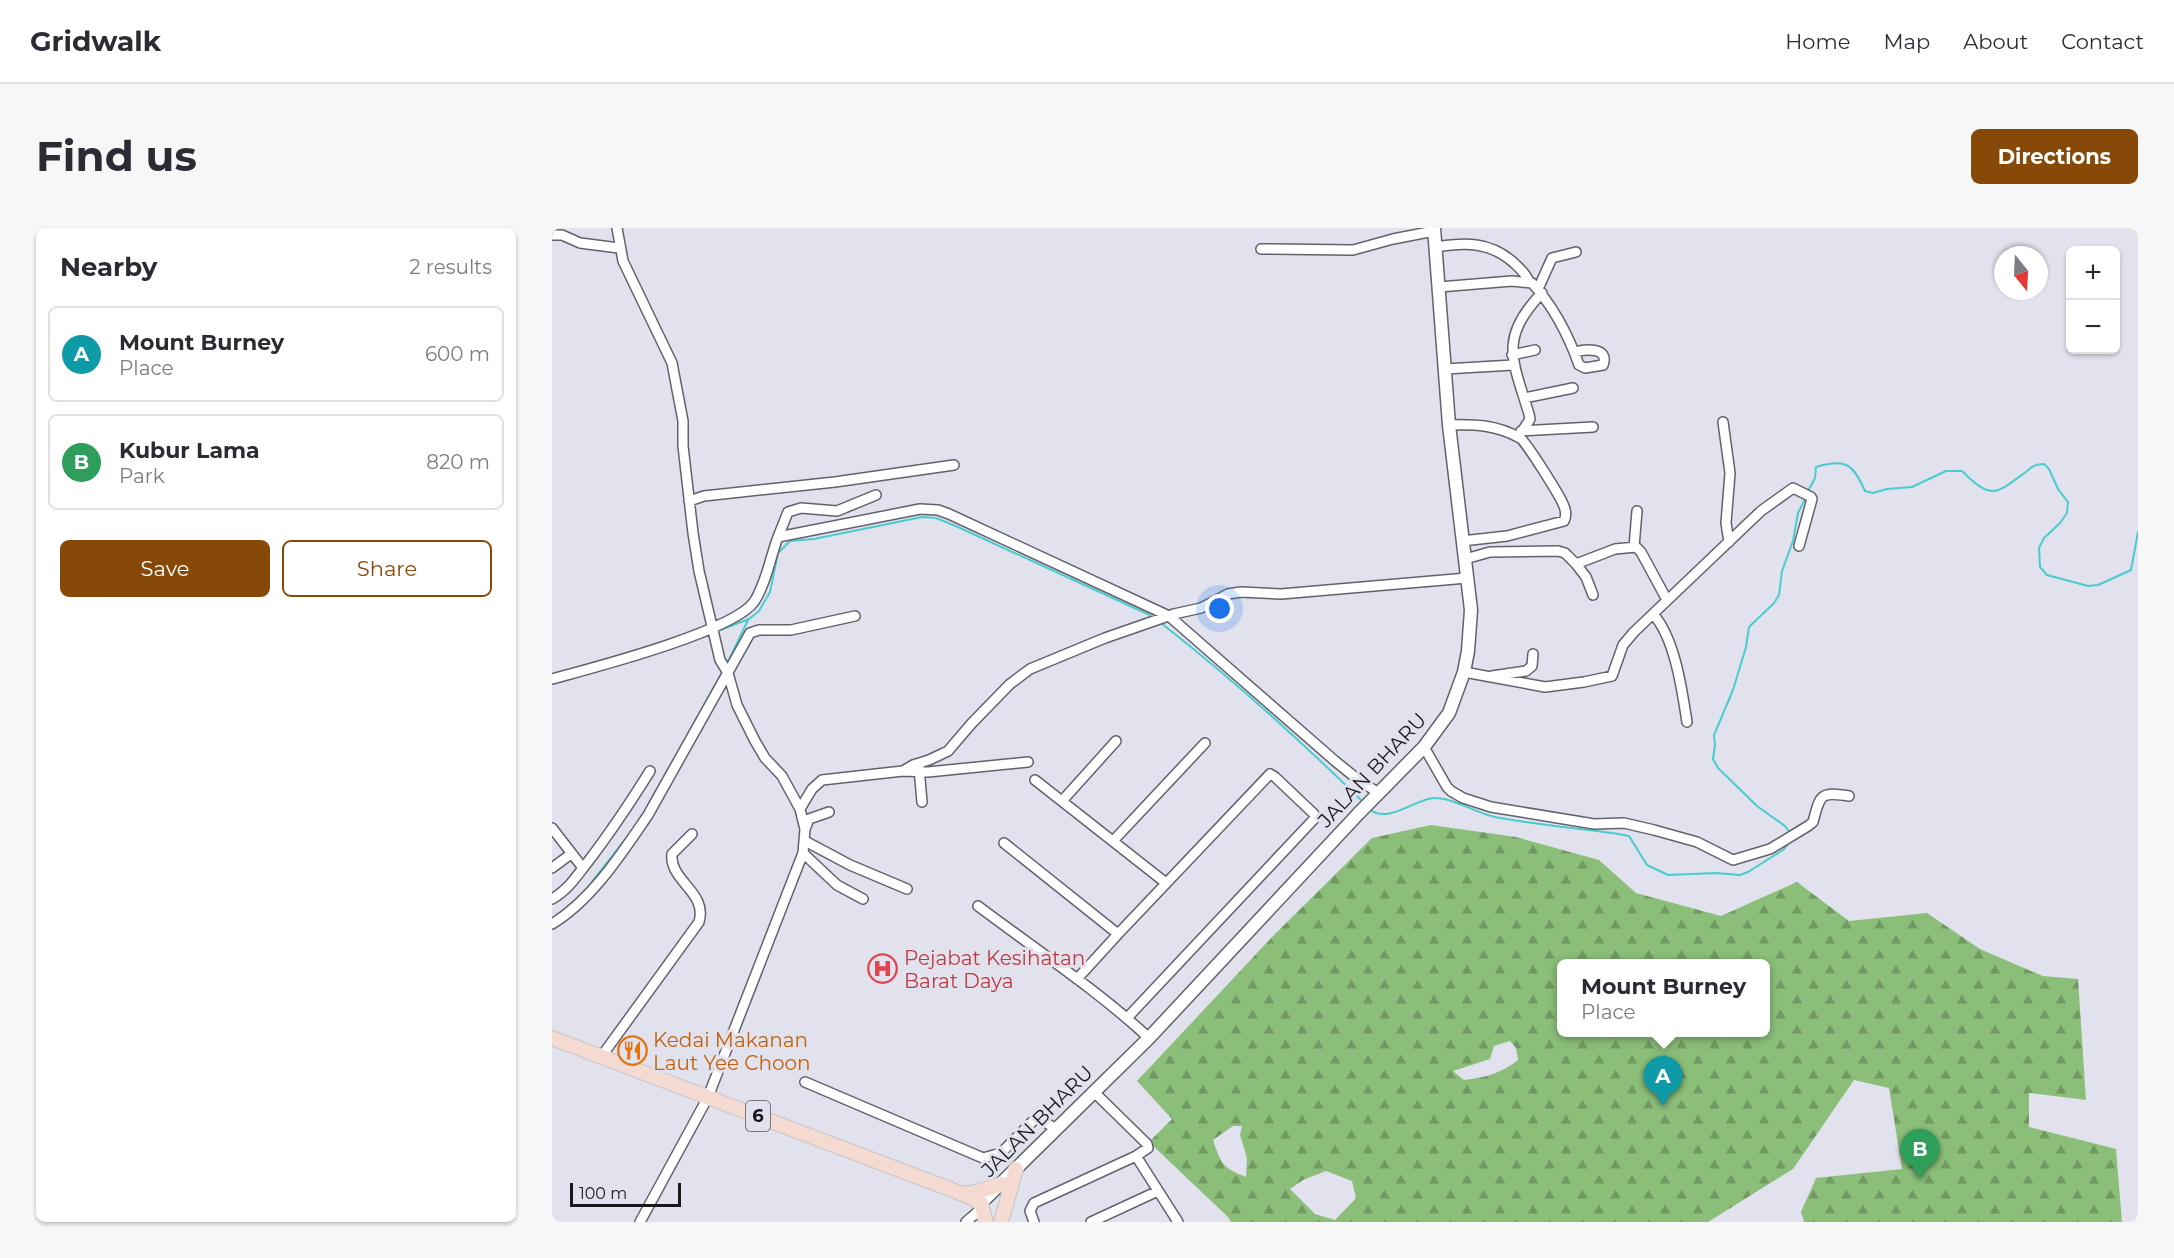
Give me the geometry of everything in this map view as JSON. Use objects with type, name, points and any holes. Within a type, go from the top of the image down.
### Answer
[{"type":"main road","name":"JALAN BHARU","points":[[981,1206],[1149,1038],[1359,813],[1424,747],[1449,713],[1464,672],[1470,628],[1467,578],[1449,425],[1434,229]]},
{"type":"main road","name":"6","points":[[552,1038],[963,1194],[981,1206]]},
{"type":"main road","points":[[1001,1222],[1016,1169]]},
{"type":"main road","points":[[963,1194],[1002,1184]]},
{"type":"main road","points":[[981,1206],[986,1222]]},
{"type":"street","points":[[617,228],[623,261],[672,363],[683,421],[683,446],[699,571],[725,670],[737,705],[755,741],[765,758],[782,776],[800,809],[805,829],[803,853],[708,1097],[639,1222]]},
{"type":"street","points":[[1261,249],[1353,250],[1434,229]]},
{"type":"street","points":[[552,235],[562,235],[580,243],[619,248]]},
{"type":"street","points":[[1436,247],[1463,243],[1492,248],[1506,256],[1540,291],[1562,324],[1575,352]]},
{"type":"street","points":[[1523,430],[1530,419],[1513,360],[1521,318],[1540,291],[1552,258],[1576,252]]},
{"type":"street","points":[[1439,287],[1529,282]]},
{"type":"street","points":[[1444,369],[1513,360],[1535,350]]},
{"type":"street","points":[[1524,398],[1573,388]]},
{"type":"street","points":[[1723,422],[1730,473],[1726,523],[1729,542]]},
{"type":"street","points":[[1449,425],[1483,424],[1513,434],[1526,442],[1563,503],[1565,520],[1507,536],[1462,541]]},
{"type":"street","points":[[1513,434],[1523,430],[1593,427]]},
{"type":"street","points":[[689,501],[704,496],[825,483],[954,465]]},
{"type":"street","points":[[1464,672],[1553,687],[1609,677],[1614,674],[1625,642],[1666,600],[1761,511],[1793,488],[1807,495],[1812,501],[1799,546]]},
{"type":"street","points":[[552,679],[713,631],[732,620],[753,603],[788,512],[801,508],[827,512],[837,511],[876,495]]},
{"type":"street","points":[[778,537],[920,509],[938,510],[1108,586],[1161,619],[1361,782],[1375,797]]},
{"type":"street","points":[[1634,547],[1637,511]]},
{"type":"street","points":[[1576,564],[1616,549],[1634,547],[1641,552],[1666,600]]},
{"type":"street","points":[[1465,560],[1490,552],[1558,551],[1564,553],[1576,564],[1586,577],[1593,595]]},
{"type":"street","points":[[918,768],[948,751],[1002,692],[1030,669],[1068,651],[1161,619],[1201,608],[1220,597],[1234,593],[1281,594],[1467,578]]},
{"type":"street","points":[[1653,614],[1665,629],[1679,675],[1687,722]]},
{"type":"street","points":[[552,924],[565,916],[590,893],[648,815],[725,670],[745,639],[754,631],[791,630],[855,616]]},
{"type":"street","points":[[1490,678],[1497,674],[1526,671],[1532,666],[1533,654]]},
{"type":"street","points":[[1062,801],[1116,741]]},
{"type":"street","points":[[1113,841],[1205,743]]},
{"type":"street","points":[[1424,747],[1450,791],[1491,807],[1594,824],[1624,823],[1697,842],[1733,860],[1762,852],[1812,822],[1816,804],[1824,796],[1832,794],[1849,796]]},
{"type":"street","points":[[800,809],[812,789],[822,780],[918,768],[1028,762]]},
{"type":"street","points":[[918,768],[922,801]]},
{"type":"street","points":[[552,899],[570,885],[626,811],[650,771]]},
{"type":"street","points":[[1077,980],[1270,774],[1314,814],[1315,818],[1127,1018]]},
{"type":"street","points":[[1035,780],[1166,883]]},
{"type":"street","points":[[805,829],[809,819],[829,812]]},
{"type":"street","points":[[554,834],[582,868]]},
{"type":"street","points":[[601,1056],[699,922],[701,907],[698,900],[676,871],[671,858],[672,854],[692,834]]},
{"type":"street","points":[[805,841],[850,865],[907,889]]},
{"type":"street","points":[[1004,843],[1118,934]]},
{"type":"street","points":[[803,853],[837,885],[863,898]]},
{"type":"street","points":[[552,868],[571,854]]},
{"type":"street","points":[[978,906],[1127,1018],[1149,1038]]},
{"type":"street","points":[[805,1082],[983,1158],[1001,1153],[1037,1117],[1056,1130]]},
{"type":"street","points":[[1034,1222],[1030,1211],[1034,1203],[1146,1150],[1147,1144],[1094,1092]]},
{"type":"street","points":[[1136,1156],[1178,1222]]},
{"type":"street","points":[[1092,1222],[1158,1191]]},
{"type":"street","points":[[966,1222],[981,1206]]},
{"type":"green space","points":[[1431,825],[1516,837],[1599,860],[1636,893],[1721,916],[1797,882],[1849,921],[1927,913],[1980,949],[2043,976],[2078,979],[2086,1100],[2029,1093],[2029,1127],[2116,1149],[2122,1222],[1804,1222],[1801,1212],[1816,1178],[1902,1169],[1889,1088],[1854,1080],[1793,1169],[1708,1222],[1231,1222],[1149,1142],[1172,1119],[1137,1081],[1273,936],[1372,838]],"holes":[[[1510,1041],[1516,1048],[1518,1060],[1499,1072],[1464,1080],[1453,1071],[1490,1059],[1494,1046]],[[1233,1126],[1242,1126],[1240,1135],[1247,1158],[1246,1177],[1232,1171],[1224,1164],[1213,1140]],[[1326,1171],[1352,1181],[1356,1198],[1335,1220],[1315,1214],[1290,1189],[1303,1180]]]},
{"type":"waterway","points":[[1807,493],[1815,478],[1816,467],[1826,464],[1842,464],[1852,469],[1865,491],[1873,493],[1887,489],[1912,487],[1946,471],[1962,471],[1980,487],[1994,491],[2008,485],[2033,467],[2044,464],[2068,502],[2067,513],[2044,538],[2039,548],[2040,567],[2047,575],[2088,586],[2098,585],[2131,570],[2138,532]]},
{"type":"waterway","points":[[1791,834],[1785,826],[1757,806],[1718,768],[1713,759],[1714,735],[1733,690],[1746,647],[1749,627],[1774,603],[1779,595],[1782,571],[1793,541],[1798,513],[1805,499]]},
{"type":"waterway","points":[[715,632],[749,619],[759,611],[770,592],[778,553],[790,541],[814,539],[922,517],[936,518],[958,527],[1154,617]]},
{"type":"waterway","points":[[727,664],[748,620]]},
{"type":"waterway","points":[[1161,623],[1264,709],[1363,802]]},
{"type":"waterway","points":[[630,662],[656,653]]},
{"type":"waterway","points":[[651,800],[723,671]]},
{"type":"waterway","points":[[1369,809],[1377,813],[1393,813],[1434,798],[1457,803],[1495,817],[1629,836],[1647,865],[1668,875],[1715,873],[1740,875],[1783,850],[1792,839]]},
{"type":"waterway","points":[[584,892],[634,828]]},
{"type":"place","name":"Pejabat Kesihatan Barat Daya","points":[[883,969]]},
{"type":"place","name":"Kedai Makanan Laut Yee Choon","points":[[632,1051]]},
{"type":"place","name":"Mount Burney","points":[[1663,1106]]},
{"type":"place","name":"Kubur Lama","points":[[1920,1179]]}]
